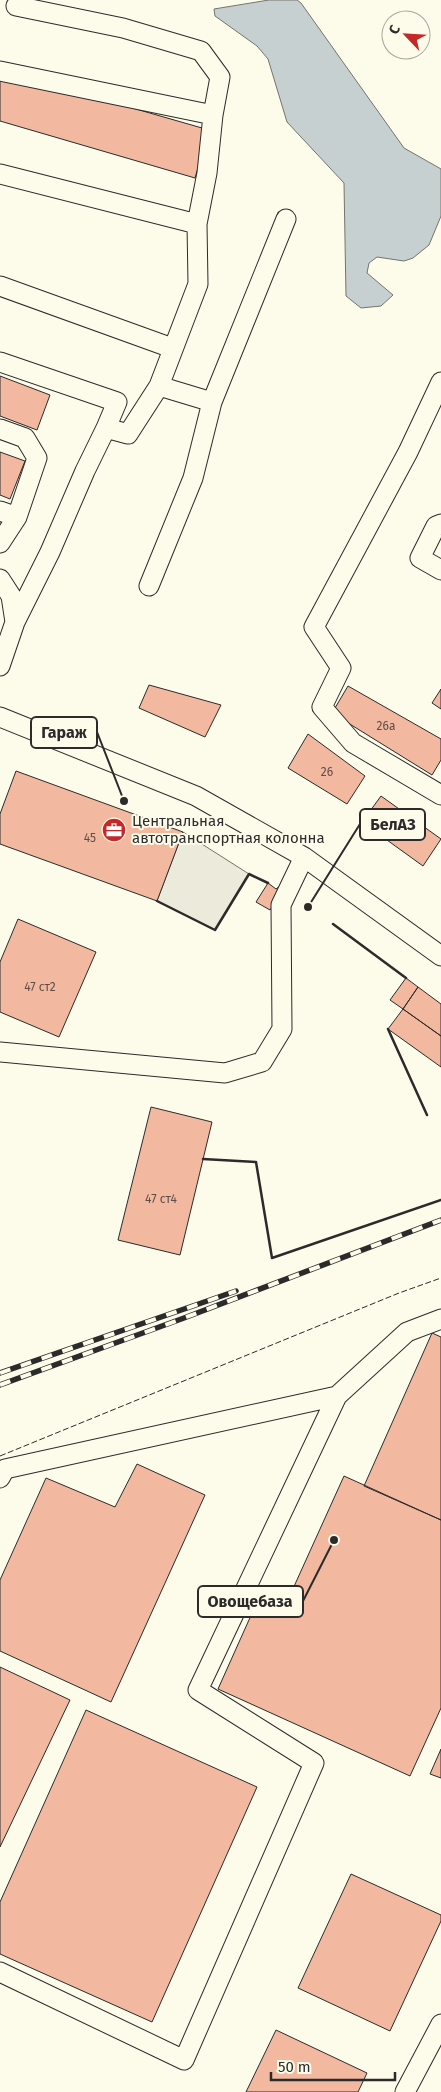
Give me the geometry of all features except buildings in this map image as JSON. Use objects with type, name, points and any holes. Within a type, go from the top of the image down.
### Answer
[{"type":"street","points":[[16,6],[124,28],[201,51],[220,77],[212,115],[207,173],[197,224],[198,284],[159,386],[128,434],[106,428]]},
{"type":"street","points":[[0,71],[212,115]]},
{"type":"street","points":[[0,174],[197,224]]},
{"type":"street","points":[[149,586],[193,478],[212,402],[286,220]]},
{"type":"street","points":[[0,286],[172,348]]},
{"type":"street","points":[[0,362],[117,402],[50,552],[14,622],[0,666]]},
{"type":"street","points":[[441,382],[408,452],[314,627],[341,668],[322,707],[353,743],[441,795]]},
{"type":"street","points":[[159,386],[212,402]]},
{"type":"street","points":[[0,429],[25,438],[37,458],[9,514],[0,543]]},
{"type":"street","points":[[441,524],[436,526],[420,558],[441,570]]},
{"type":"street","points":[[0,579],[11,596],[14,622]]},
{"type":"street","points":[[0,717],[196,796],[304,857],[441,956]]},
{"type":"street","points":[[0,1052],[225,1073],[262,1062],[282,1029],[281,905],[304,857]]},
{"type":"street","points":[[0,1972],[184,2060],[314,1763],[198,1690],[337,1396],[406,1332],[441,1319]]},
{"type":"street","points":[[0,1478],[5,1469],[337,1396]]},
{"type":"street","points":[[405,2092],[441,2024]]},
{"type":"shaded area","points":[[269,0],[297,0],[301,3],[404,148],[441,169],[441,216],[429,245],[413,258],[404,261],[377,257],[369,263],[367,273],[393,295],[381,306],[361,308],[346,296],[344,183],[287,122],[268,59],[257,46],[215,16],[214,9]]},
{"type":"shaded area","points":[[183,832],[249,874],[215,930],[157,901]]},
{"type":"railway","points":[[0,1385],[184,1318],[441,1220]]},
{"type":"railway","points":[[0,1373],[236,1291]]},
{"type":"fence","points":[[0,1456],[399,1293],[441,1278]]},
{"type":"wall","points":[[157,901],[215,930],[249,874],[268,883]]},
{"type":"wall","points":[[333,924],[406,978]]},
{"type":"wall","points":[[388,1029],[427,1115]]},
{"type":"wall","points":[[203,1159],[256,1162],[272,1258],[441,1200]]},
{"type":"place","name":"Гараж","points":[[124,801]]},
{"type":"place","name":"Центральная автотранспортная колонна","points":[[114,830]]},
{"type":"place","name":"БелАЗ","points":[[308,907]]},
{"type":"place","name":"Овощебаза","points":[[334,1540]]}]
